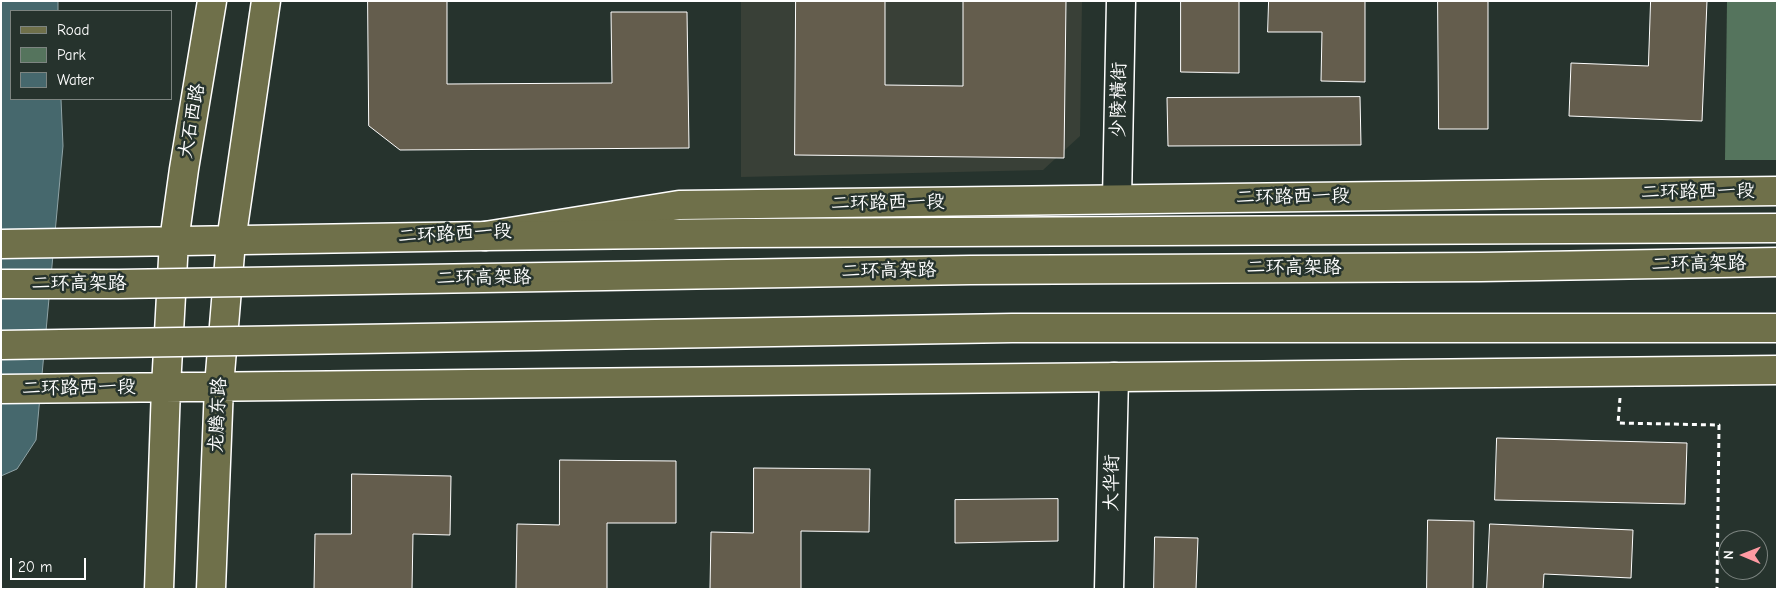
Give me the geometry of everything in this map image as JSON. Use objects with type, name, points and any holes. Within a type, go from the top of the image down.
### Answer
[{"type":"main road","name":"大石西路","points":[[174,241],[212,1]]},
{"type":"main road","points":[[231,241],[266,1]]},
{"type":"main road","name":"二环路西一段","points":[[1,244],[485,236],[679,205],[1777,191]]},
{"type":"main road","points":[[485,236],[744,232],[1777,228]]},
{"type":"main road","points":[[158,589],[174,241]]},
{"type":"main road","name":"龙腾东路","points":[[210,589],[219,386],[231,241]]},
{"type":"main road","name":"二环高架路","points":[[1,284],[119,284],[980,270],[1471,267],[1777,262]]},
{"type":"main road","points":[[1,345],[1012,328],[1777,328]]},
{"type":"main road","name":"二环路西一段","points":[[1,389],[1777,370]]},
{"type":"street","name":"少陵横街","points":[[1118,200],[1121,1]]},
{"type":"street","name":"大华街","points":[[1109,589],[1114,377]]},
{"type":"path","points":[[1622,372],[1618,423],[1719,425],[1716,589]]},
{"type":"shaded area","points":[[741,1],[1082,1],[1080,136],[1043,170],[741,177]]},
{"type":"green space","points":[[1727,1],[1777,1],[1777,160],[1725,160]]},
{"type":"water","points":[[1,1],[58,1],[58,10],[10,10],[10,100],[61,100],[63,146],[36,440],[17,469],[1,476]]},
{"type":"building","points":[[368,1],[447,1],[447,84],[612,83],[611,12],[687,12],[689,148],[400,150],[369,126]]},
{"type":"building","points":[[796,1],[885,1],[885,85],[963,86],[963,1],[1066,1],[1064,158],[795,155]]},
{"type":"building","points":[[1181,1],[1239,1],[1239,73],[1181,72]]},
{"type":"building","points":[[1269,1],[1365,1],[1365,82],[1321,81],[1322,32],[1268,32]]},
{"type":"building","points":[[1438,1],[1488,1],[1488,129],[1439,129]]},
{"type":"building","points":[[1651,1],[1707,1],[1702,121],[1569,116],[1571,63],[1648,66]]},
{"type":"building","points":[[1360,97],[1361,145],[1168,146],[1167,98]]},
{"type":"building","points":[[1497,438],[1687,443],[1685,504],[1495,500]]},
{"type":"building","points":[[560,460],[676,461],[676,523],[607,523],[607,589],[516,589],[517,524],[559,525]]},
{"type":"building","points":[[754,468],[870,469],[869,532],[801,531],[801,589],[710,589],[711,532],[753,533]]},
{"type":"building","points":[[352,474],[451,476],[450,535],[413,534],[412,589],[314,589],[315,534],[351,534]]},
{"type":"building","points":[[1058,499],[1058,541],[955,543],[955,500]]},
{"type":"building","points":[[1428,520],[1474,521],[1473,589],[1427,589]]},
{"type":"building","points":[[1490,524],[1633,530],[1631,578],[1544,574],[1543,589],[1487,589]]},
{"type":"building","points":[[1155,537],[1198,538],[1196,589],[1154,589]]}]
